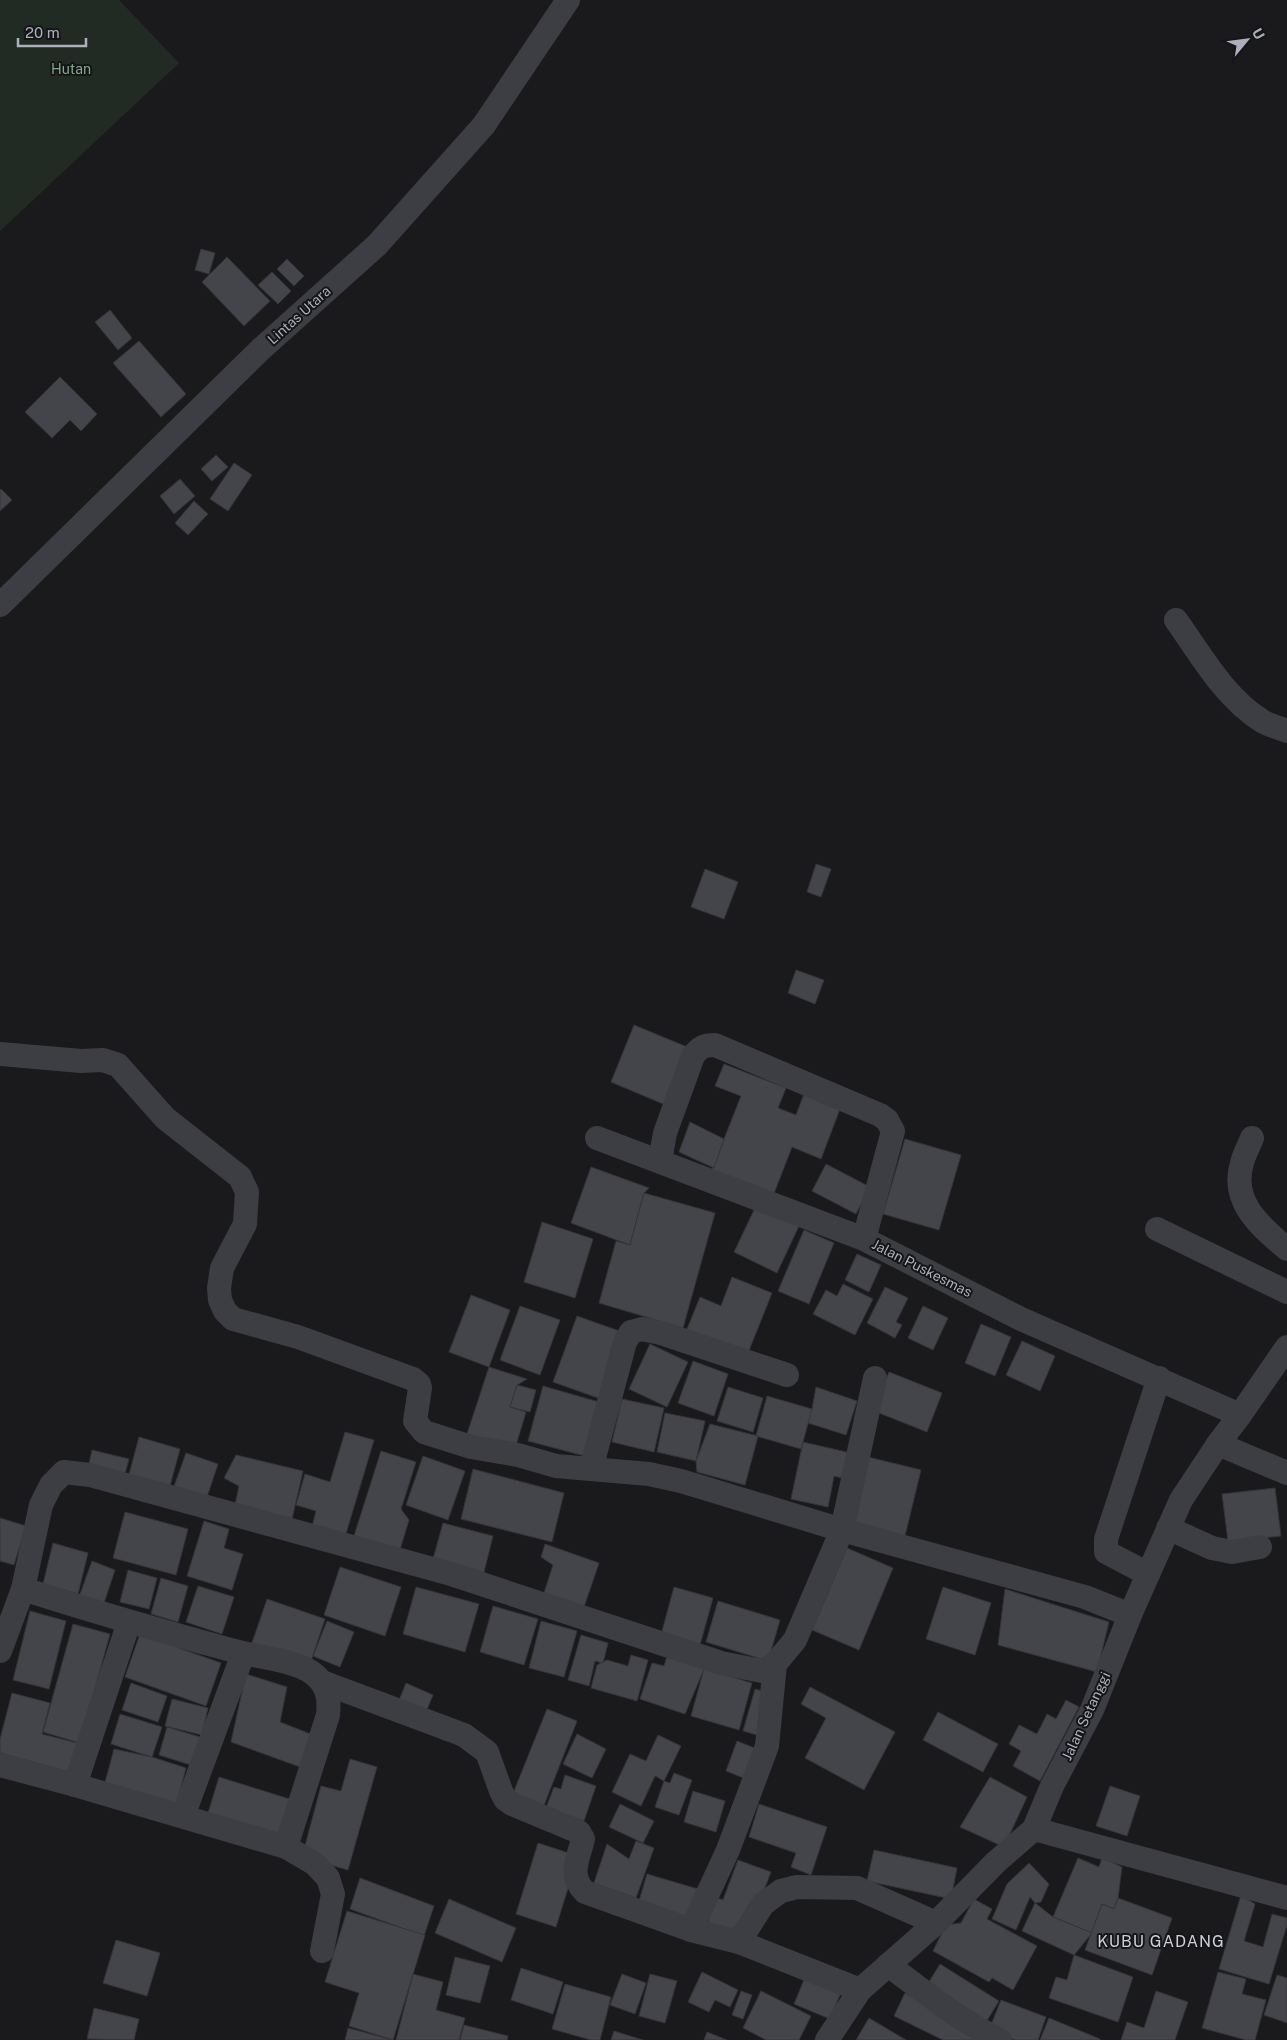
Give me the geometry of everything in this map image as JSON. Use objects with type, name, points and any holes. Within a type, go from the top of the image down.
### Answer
[{"type":"street","name":"Lintas Utara","points":[[0,604],[261,349],[377,245],[484,125],[568,0]]},
{"type":"street","points":[[1176,620],[1220,683],[1236,700],[1262,721],[1287,731]]},
{"type":"street","points":[[660,1160],[665,1134],[694,1056],[699,1048],[706,1045],[715,1045],[880,1115],[887,1120],[893,1131],[892,1138],[864,1239]]},
{"type":"street","points":[[0,1054],[82,1061],[103,1060],[118,1065],[166,1118],[240,1177],[248,1192],[245,1224],[222,1268],[219,1288],[220,1300],[225,1311],[233,1319],[298,1337],[413,1379],[419,1384],[420,1388],[415,1421],[420,1430],[424,1432],[471,1447],[518,1454],[556,1466],[649,1474],[681,1481],[842,1530],[1085,1597],[1130,1615]]},
{"type":"street","name":"Jalan Puskesmas","points":[[597,1138],[660,1160],[712,1182],[864,1239],[1021,1319],[1240,1415]]},
{"type":"street","points":[[1252,1138],[1242,1164],[1240,1183],[1242,1196],[1254,1220],[1287,1249]]},
{"type":"street","points":[[1158,1229],[1287,1292]]},
{"type":"street","points":[[591,1469],[625,1342],[631,1332],[642,1330],[661,1333],[787,1374]]},
{"type":"street","name":"Jalan Setanggi","points":[[827,2040],[860,1990],[936,1923],[996,1862],[1034,1829],[1052,1786],[1092,1710],[1130,1615],[1181,1500],[1287,1347]]},
{"type":"street","points":[[0,1651],[23,1589],[41,1504],[51,1485],[64,1472],[90,1475],[451,1574],[721,1663],[762,1671],[775,1664],[795,1640],[842,1530],[875,1378]]},
{"type":"street","points":[[1148,1574],[1106,1552],[1106,1538],[1159,1378]]},
{"type":"street","points":[[1218,1444],[1287,1473]]},
{"type":"street","points":[[1168,1528],[1212,1548],[1232,1552],[1260,1547]]},
{"type":"street","points":[[23,1589],[129,1622],[243,1654],[299,1666],[312,1673],[322,1682],[464,1735],[487,1752],[505,1799],[512,1804],[579,1832],[583,1839],[575,1876],[577,1884],[585,1892],[691,1930],[739,1942],[860,1990]]},
{"type":"street","points":[[75,1785],[129,1622]]},
{"type":"street","points":[[183,1816],[243,1654]]},
{"type":"street","points":[[691,1930],[728,1850],[767,1746],[775,1664]]},
{"type":"street","points":[[286,1847],[328,1715],[330,1700],[322,1682]]},
{"type":"street","points":[[0,1765],[286,1847],[315,1864],[328,1878],[333,1894],[322,1951]]},
{"type":"street","points":[[1034,1829],[1287,1898]]},
{"type":"street","points":[[739,1942],[763,1904],[781,1891],[796,1887],[857,1888],[936,1923]]},
{"type":"street","points":[[888,1965],[975,2026],[1000,2040]]},
{"type":"green space","name":"Hutan","points":[[0,0],[119,0],[179,63],[0,231]]},
{"type":"building","points":[[201,249],[215,253],[209,274],[195,270]]},
{"type":"building","points":[[227,257],[270,301],[244,326],[202,282]]},
{"type":"building","points":[[287,259],[304,276],[294,286],[277,269]]},
{"type":"building","points":[[272,272],[291,291],[278,304],[258,285]]},
{"type":"building","points":[[110,310],[132,338],[118,350],[95,322]]},
{"type":"building","points":[[139,341],[186,394],[161,417],[113,363]]},
{"type":"building","points":[[60,377],[97,414],[81,431],[70,420],[52,438],[25,412]]},
{"type":"building","points":[[216,455],[228,467],[212,481],[201,469]]},
{"type":"building","points":[[234,463],[252,475],[228,511],[210,499]]},
{"type":"building","points":[[180,479],[195,496],[174,514],[160,496]]},
{"type":"building","points":[[0,490],[12,500],[0,511]]},
{"type":"building","points":[[194,501],[208,514],[188,535],[175,523]]},
{"type":"building","points":[[816,864],[831,869],[821,897],[807,892]]},
{"type":"building","points":[[705,869],[738,882],[724,919],[691,907]]},
{"type":"building","points":[[796,970],[824,980],[815,1004],[788,993]]},
{"type":"building","points":[[634,1025],[692,1049],[668,1106],[611,1082]]},
{"type":"building","points":[[724,1064],[786,1088],[778,1108],[796,1115],[804,1094],[840,1109],[821,1159],[792,1147],[773,1196],[711,1172],[741,1096],[715,1086]]},
{"type":"building","points":[[690,1122],[724,1139],[714,1168],[679,1152]]},
{"type":"building","points":[[905,1139],[961,1155],[939,1230],[883,1214]]},
{"type":"building","points":[[826,1164],[870,1187],[856,1214],[812,1191]]},
{"type":"building","points":[[591,1167],[649,1188],[644,1193],[630,1245],[571,1223]]},
{"type":"building","points":[[644,1193],[715,1213],[683,1328],[599,1303],[616,1241],[630,1245]]},
{"type":"building","points":[[756,1206],[799,1226],[777,1273],[734,1252]]},
{"type":"building","points":[[542,1222],[593,1239],[575,1298],[524,1282]]},
{"type":"building","points":[[804,1230],[834,1243],[809,1304],[778,1291]]},
{"type":"building","points":[[857,1254],[881,1265],[869,1292],[845,1280]]},
{"type":"building","points":[[732,1277],[772,1293],[746,1358],[685,1334],[700,1297],[721,1306]]},
{"type":"building","points":[[843,1284],[873,1299],[855,1335],[813,1314],[826,1290],[837,1296]]},
{"type":"building","points":[[885,1287],[908,1298],[896,1322],[902,1325],[895,1338],[867,1323]]},
{"type":"building","points":[[471,1295],[510,1310],[489,1367],[449,1352]]},
{"type":"building","points":[[520,1306],[560,1320],[540,1375],[500,1360]]},
{"type":"building","points":[[923,1306],[948,1318],[933,1350],[908,1338]]},
{"type":"building","points":[[577,1316],[625,1333],[601,1399],[553,1382]]},
{"type":"building","points":[[981,1324],[1011,1337],[995,1376],[965,1363]]},
{"type":"building","points":[[1022,1341],[1055,1356],[1040,1391],[1006,1375]]},
{"type":"building","points":[[650,1344],[688,1362],[667,1407],[629,1389]]},
{"type":"building","points":[[693,1361],[728,1374],[714,1416],[678,1403]]},
{"type":"building","points":[[489,1367],[527,1379],[517,1385],[510,1407],[526,1412],[514,1452],[466,1437]]},
{"type":"building","points":[[889,1372],[942,1393],[927,1432],[874,1411]]},
{"type":"building","points":[[517,1385],[536,1390],[530,1412],[510,1407]]},
{"type":"building","points":[[543,1386],[599,1402],[585,1456],[528,1441]]},
{"type":"building","points":[[728,1387],[763,1398],[753,1432],[717,1421]]},
{"type":"building","points":[[816,1387],[857,1401],[846,1435],[805,1422],[812,1409]]},
{"type":"building","points":[[767,1396],[812,1409],[801,1449],[756,1436]]},
{"type":"building","points":[[622,1399],[664,1408],[654,1452],[612,1442]]},
{"type":"building","points":[[665,1413],[705,1421],[696,1461],[657,1452]]},
{"type":"building","points":[[710,1424],[758,1436],[745,1485],[697,1472],[696,1461]]},
{"type":"building","points":[[345,1432],[374,1440],[345,1537],[312,1527],[316,1511],[296,1505],[305,1474],[330,1482]]},
{"type":"building","points":[[139,1437],[180,1449],[168,1493],[127,1482]]},
{"type":"building","points":[[803,1442],[855,1454],[850,1480],[834,1476],[828,1507],[791,1499]]},
{"type":"building","points":[[92,1450],[129,1459],[123,1481],[87,1473]]},
{"type":"building","points":[[381,1451],[416,1462],[401,1509],[409,1520],[399,1553],[353,1539]]},
{"type":"building","points":[[186,1453],[218,1464],[204,1506],[171,1495]]},
{"type":"building","points":[[236,1455],[303,1471],[292,1519],[235,1505],[239,1486],[224,1478]]},
{"type":"building","points":[[423,1456],[465,1471],[448,1520],[406,1505]]},
{"type":"building","points":[[868,1457],[921,1470],[904,1540],[851,1527]]},
{"type":"building","points":[[473,1469],[564,1493],[552,1542],[461,1519]]},
{"type":"building","points":[[1275,1488],[1281,1536],[1228,1542],[1222,1494]]},
{"type":"building","points":[[125,1512],[188,1529],[176,1575],[113,1558]]},
{"type":"building","points":[[0,1518],[26,1526],[14,1565],[0,1561]]},
{"type":"building","points":[[204,1521],[229,1529],[224,1548],[243,1554],[232,1590],[187,1576]]},
{"type":"building","points":[[443,1523],[493,1536],[482,1580],[431,1566]]},
{"type":"building","points":[[53,1543],[88,1553],[78,1594],[43,1584]]},
{"type":"building","points":[[545,1544],[599,1563],[583,1610],[543,1596],[553,1565],[541,1557]]},
{"type":"building","points":[[847,1548],[893,1568],[859,1650],[812,1630]]},
{"type":"building","points":[[92,1561],[115,1570],[103,1606],[79,1597]]},
{"type":"building","points":[[340,1567],[401,1587],[385,1636],[324,1615]]},
{"type":"building","points":[[128,1570],[157,1578],[149,1609],[120,1602]]},
{"type":"building","points":[[161,1578],[188,1586],[178,1622],[151,1614]]},
{"type":"building","points":[[198,1586],[234,1597],[222,1634],[186,1622]]},
{"type":"building","points":[[416,1587],[479,1604],[465,1652],[403,1634]]},
{"type":"building","points":[[674,1587],[713,1598],[700,1645],[661,1635]]},
{"type":"building","points":[[943,1587],[991,1603],[975,1655],[926,1639]]},
{"type":"building","points":[[1005,1589],[1109,1622],[1097,1672],[998,1645]]},
{"type":"building","points":[[267,1599],[325,1619],[309,1667],[251,1646]]},
{"type":"building","points":[[718,1601],[780,1620],[768,1661],[706,1642]]},
{"type":"building","points":[[493,1606],[538,1619],[524,1665],[480,1652]]},
{"type":"building","points":[[30,1611],[66,1621],[49,1689],[13,1680]]},
{"type":"building","points":[[327,1621],[354,1632],[340,1667],[313,1656]]},
{"type":"building","points":[[541,1621],[577,1631],[564,1677],[529,1668]]},
{"type":"building","points":[[73,1624],[110,1634],[80,1743],[43,1732]]},
{"type":"building","points":[[140,1634],[221,1663],[206,1706],[125,1677]]},
{"type":"building","points":[[581,1635],[608,1643],[603,1663],[595,1661],[589,1686],[568,1680]]},
{"type":"building","points":[[668,1653],[704,1669],[685,1714],[640,1699],[652,1663],[664,1666]]},
{"type":"building","points":[[631,1655],[648,1660],[637,1701],[591,1688],[597,1665],[607,1660],[628,1666]]},
{"type":"building","points":[[704,1669],[752,1683],[739,1730],[691,1716]]},
{"type":"building","points":[[246,1674],[287,1687],[280,1722],[313,1735],[300,1767],[231,1742]]},
{"type":"building","points":[[131,1683],[167,1696],[158,1722],[122,1710]]},
{"type":"building","points":[[406,1683],[433,1695],[425,1714],[398,1703]]},
{"type":"building","points":[[810,1687],[895,1732],[864,1790],[805,1758],[826,1718],[801,1704]]},
{"type":"building","points":[[755,1689],[780,1695],[768,1738],[743,1731]]},
{"type":"building","points":[[12,1693],[50,1703],[42,1734],[77,1743],[69,1772],[0,1753],[0,1739]]},
{"type":"building","points":[[172,1699],[208,1708],[202,1735],[165,1726]]},
{"type":"building","points":[[1066,1700],[1079,1707],[1040,1781],[1013,1766],[1021,1751],[1009,1744],[1019,1725],[1037,1734],[1047,1714],[1056,1719]]},
{"type":"building","points":[[547,1709],[577,1721],[543,1808],[512,1796]]},
{"type":"building","points":[[938,1712],[998,1744],[983,1772],[923,1740]]},
{"type":"building","points":[[120,1714],[162,1727],[152,1757],[111,1744]]},
{"type":"building","points":[[167,1727],[200,1737],[191,1765],[159,1755]]},
{"type":"building","points":[[577,1734],[606,1749],[592,1778],[563,1764]]},
{"type":"building","points":[[658,1735],[681,1746],[664,1781],[655,1776],[641,1806],[612,1792],[630,1754],[646,1761]]},
{"type":"building","points":[[737,1741],[757,1749],[746,1779],[726,1771]]},
{"type":"building","points":[[114,1749],[152,1757],[186,1768],[175,1810],[103,1790]]},
{"type":"building","points":[[350,1759],[377,1767],[348,1870],[302,1857],[321,1786],[341,1791]]},
{"type":"building","points":[[674,1773],[692,1780],[679,1815],[655,1807],[664,1781],[670,1783]]},
{"type":"building","points":[[565,1775],[596,1786],[584,1821],[546,1808],[554,1787],[561,1789]]},
{"type":"building","points":[[219,1777],[296,1801],[283,1844],[208,1813]]},
{"type":"building","points":[[990,1777],[1027,1797],[1004,1847],[960,1827]]},
{"type":"building","points":[[1110,1786],[1140,1796],[1127,1836],[1096,1826]]},
{"type":"building","points":[[693,1791],[725,1801],[716,1832],[684,1822]]},
{"type":"building","points":[[620,1804],[654,1821],[643,1843],[609,1827]]},
{"type":"building","points":[[759,1804],[827,1827],[811,1875],[791,1867],[796,1853],[749,1837]]},
{"type":"building","points":[[636,1841],[654,1848],[636,1898],[594,1883],[607,1844],[629,1859]]},
{"type":"building","points":[[538,1843],[578,1856],[556,1927],[516,1914]]},
{"type":"building","points":[[874,1850],[957,1868],[951,1899],[867,1881]]},
{"type":"building","points":[[1078,1858],[1099,1867],[1102,1858],[1122,1867],[1118,1898],[1114,1909],[1102,1904],[1092,1933],[1053,1917]]},
{"type":"building","points":[[738,1860],[771,1872],[754,1916],[738,1935],[709,1924],[708,1913],[714,1897],[723,1900]]},
{"type":"building","points":[[1029,1863],[1049,1884],[1041,1902],[1035,1903],[1030,1897],[1016,1930],[992,1919],[1007,1884]]},
{"type":"building","points":[[647,1874],[698,1889],[691,1913],[677,1919],[639,1901]]},
{"type":"building","points":[[360,1878],[434,1906],[424,1936],[350,1909]]},
{"type":"building","points":[[1241,1895],[1255,1904],[1244,1941],[1263,1947],[1272,1914],[1287,1918],[1287,1925],[1269,1984],[1219,1969]]},
{"type":"building","points":[[1118,1898],[1172,1918],[1152,1975],[1085,1950],[1102,1904],[1114,1909]]},
{"type":"building","points":[[449,1899],[516,1928],[502,1962],[435,1933]]},
{"type":"building","points":[[974,1899],[992,1909],[987,1919],[1037,1946],[1013,1990],[992,1978],[989,1982],[933,1951],[946,1925],[961,1923]]},
{"type":"building","points":[[1035,1903],[1053,1917],[1092,1933],[1074,1955],[1022,1931]]},
{"type":"building","points":[[347,1911],[425,1935],[393,2040],[349,2026],[359,1993],[325,1982]]},
{"type":"building","points":[[116,1940],[160,1953],[147,1996],[103,1983]]},
{"type":"building","points":[[1074,1955],[1133,1977],[1118,2022],[1049,1998],[1056,1977],[1067,1980]]},
{"type":"building","points":[[455,1957],[490,1966],[480,2003],[446,1995]]},
{"type":"building","points":[[940,1964],[999,2001],[983,2027],[924,1990]]},
{"type":"building","points":[[521,1968],[563,1982],[553,2014],[511,2000]]},
{"type":"building","points":[[702,1972],[738,1990],[730,2007],[715,2000],[709,2012],[688,2002]]},
{"type":"building","points":[[1218,1972],[1246,1979],[1242,1994],[1266,2000],[1255,2040],[1246,2040],[1202,2028]]},
{"type":"building","points":[[413,1974],[443,1982],[436,2010],[465,2018],[459,2040],[396,2040]]},
{"type":"building","points":[[622,1974],[646,1983],[635,2014],[610,2005]]},
{"type":"building","points":[[650,1974],[677,1981],[665,2023],[639,2016]]},
{"type":"building","points":[[806,1975],[842,1990],[830,2019],[794,2004]]},
{"type":"building","points":[[1277,1975],[1287,1978],[1287,2023],[1264,2015]]},
{"type":"building","points":[[565,1984],[611,1997],[600,2040],[591,2040],[552,2029]]},
{"type":"building","points":[[741,1991],[752,1995],[743,2019],[732,2015]]},
{"type":"building","points":[[761,1991],[811,2016],[799,2040],[766,2040],[743,2028]]},
{"type":"building","points":[[1156,1991],[1188,2002],[1175,2040],[1121,2040],[1127,2022],[1144,2028]]},
{"type":"building","points":[[905,1993],[980,2030],[975,2040],[943,2040],[894,2016]]},
{"type":"building","points":[[1001,2000],[1046,2017],[1038,2040],[1015,2040],[989,2030]]},
{"type":"building","points":[[94,2008],[139,2019],[134,2040],[87,2039]]},
{"type":"building","points":[[869,2018],[906,2040],[856,2040]]},
{"type":"building","points":[[1049,2018],[1100,2039],[1100,2040],[1040,2040]]},
{"type":"building","points":[[464,2025],[508,2036],[507,2040],[460,2040]]},
{"type":"building","points":[[348,2028],[393,2040],[345,2040]]},
{"type":"building","points":[[614,2031],[643,2040],[611,2040]]},
{"type":"building","points":[[707,2032],[727,2040],[704,2040]]},
{"type":"district","name":"KUBU GADANG","points":[[1161,1941]]}]
